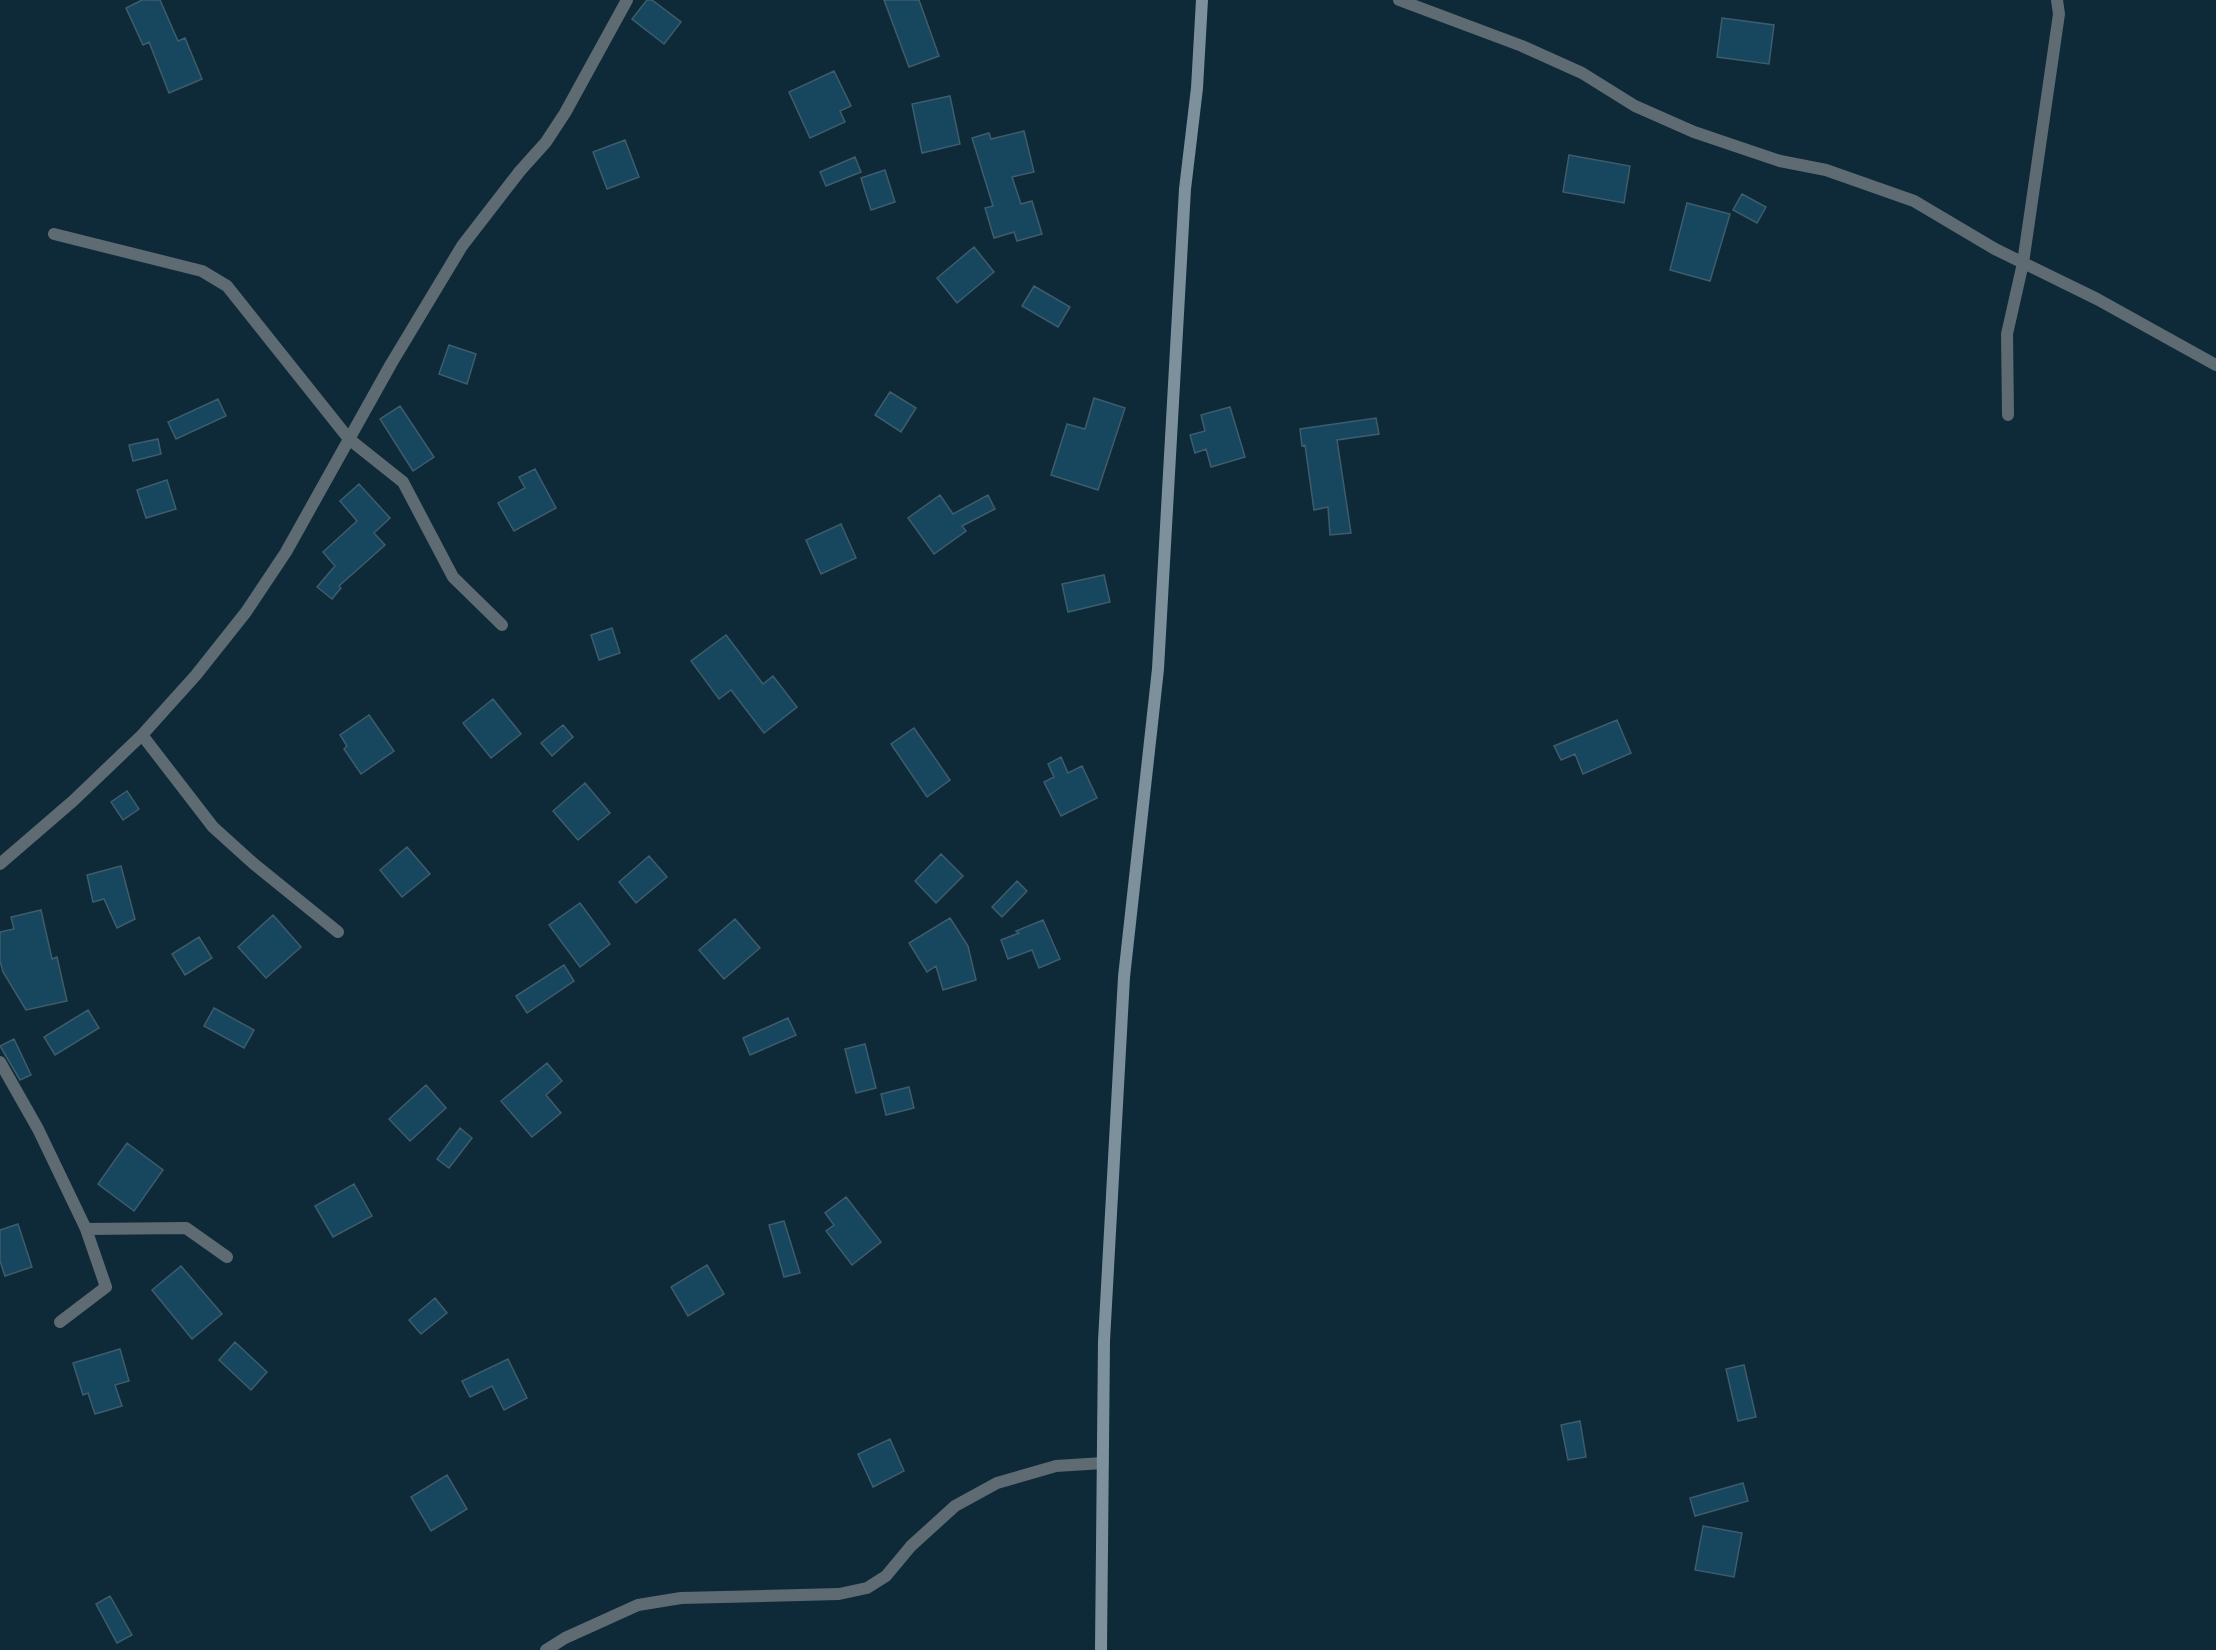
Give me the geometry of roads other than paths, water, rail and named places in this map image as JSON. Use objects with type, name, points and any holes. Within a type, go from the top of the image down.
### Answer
[{"type":"street","points":[[0,864],[73,801],[142,735],[196,675],[246,612],[286,552],[462,246],[513,179],[546,142],[566,113],[627,0]]},
{"type":"street","points":[[1101,1650],[1104,1341],[1124,977],[1158,669],[1185,189],[1197,88],[1202,0]]},
{"type":"street","points":[[1399,0],[1522,46],[1582,73],[1635,106],[1694,132],[1780,161],[1826,170],[1914,201],[1995,249],[2097,299],[2216,364]]},
{"type":"street","points":[[2008,415],[2007,334],[2023,263],[2059,14],[2057,0]]},
{"type":"street","points":[[54,234],[202,270],[227,286],[349,439],[403,482],[453,578],[502,625]]},
{"type":"street","points":[[142,735],[213,827],[254,864],[338,932]]},
{"type":"street","points":[[0,1062],[38,1129],[86,1229],[106,1287],[60,1322]]},
{"type":"street","points":[[86,1229],[186,1228],[227,1257]]},
{"type":"street","points":[[546,1650],[565,1638],[638,1605],[681,1598],[839,1594],[867,1588],[886,1576],[911,1545],[955,1506],[997,1483],[1056,1466],[1103,1463]]}]
